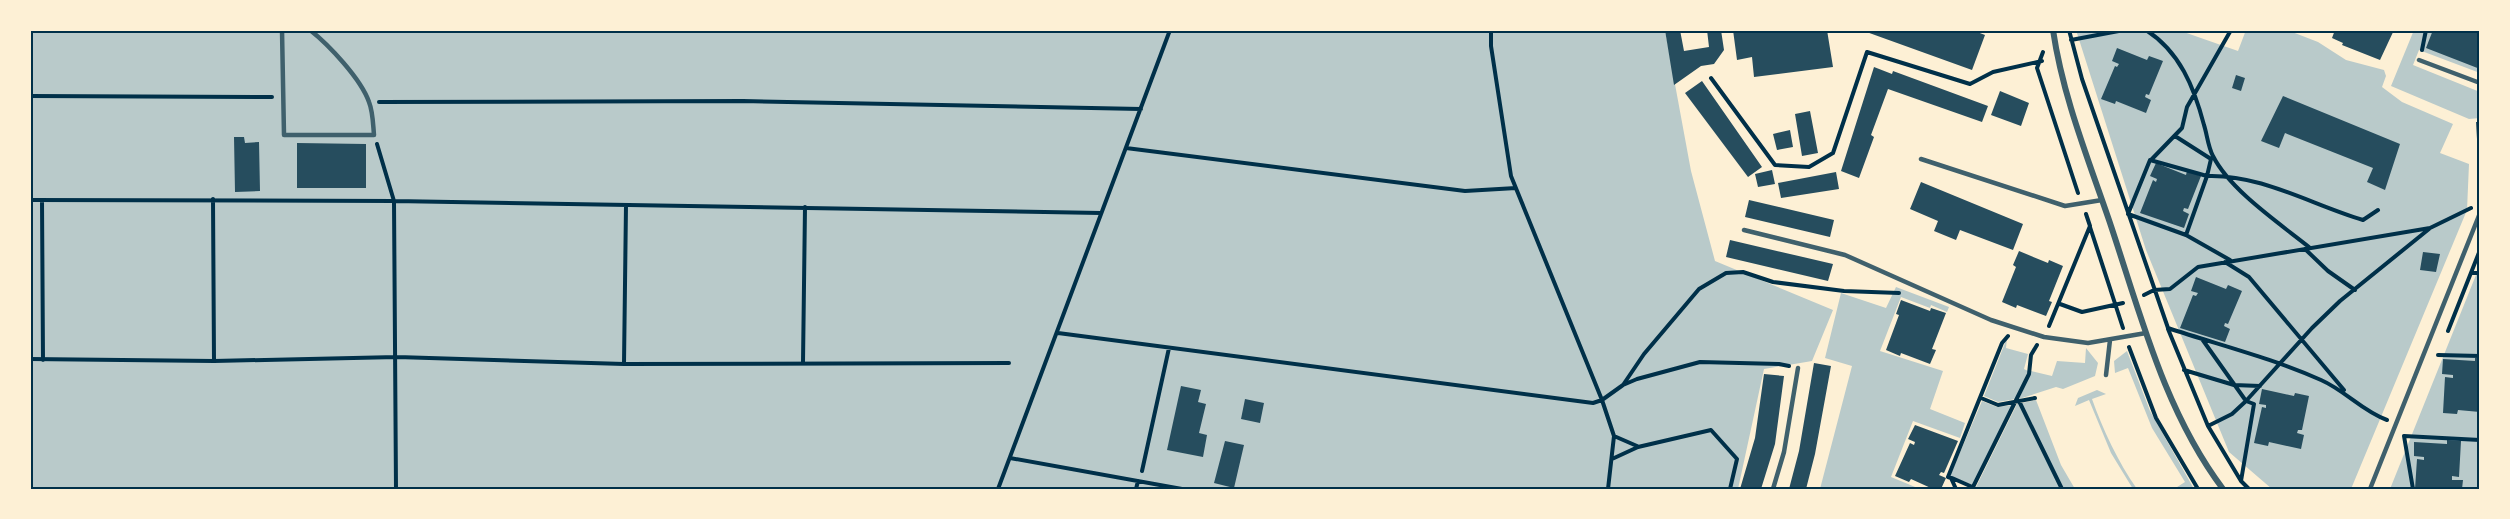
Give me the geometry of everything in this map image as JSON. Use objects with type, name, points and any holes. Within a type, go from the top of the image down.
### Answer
[{"type":"street","points":[[2054,30],[2063,83],[2146,333],[2175,406],[2222,487]]},
{"type":"lane","points":[[282,30],[284,135],[374,135],[370,102],[343,63],[310,30]]},
{"type":"lane","points":[[2419,60],[2480,83]]},
{"type":"lane","points":[[1921,159],[2065,206],[2102,200]]},
{"type":"lane","points":[[2370,489],[2480,213]]},
{"type":"lane","points":[[1744,230],[1845,255],[1923,292],[1991,320],[2044,337],[2078,343],[2126,338],[2146,333]]},
{"type":"lane","points":[[2106,375],[2110,340]]},
{"type":"lane","points":[[1773,489],[1784,452],[1798,368]]},
{"type":"lane","points":[[2213,489],[2222,487]]},
{"type":"path","points":[[998,489],[1170,30]]},
{"type":"path","points":[[1491,30],[1511,176],[1614,435],[1608,489]]},
{"type":"path","points":[[2069,30],[2128,213],[2183,370],[2208,426],[2241,481],[2249,489]]},
{"type":"path","points":[[2072,40],[2124,30]]},
{"type":"path","points":[[2146,30],[2172,51],[2196,94],[2212,158],[2186,235]]},
{"type":"path","points":[[2128,213],[2150,160],[2182,128],[2187,107],[2231,30]]},
{"type":"path","points":[[2419,60],[2426,30]]},
{"type":"path","points":[[1711,78],[1775,165],[1809,167],[1833,153],[1866,52],[1970,84],[1993,72],[2058,58]]},
{"type":"path","points":[[30,96],[282,97]]},
{"type":"path","points":[[370,102],[742,101],[1141,109]]},
{"type":"path","points":[[374,135],[394,201],[397,357],[396,489]]},
{"type":"path","points":[[2175,136],[2212,158],[2248,199],[2307,248],[2328,272],[2355,290]]},
{"type":"path","points":[[1126,148],[1465,191],[1516,188]]},
{"type":"path","points":[[2150,160],[2207,176],[2228,175],[2295,195],[2363,220],[2378,210]]},
{"type":"path","points":[[213,199],[214,361]]},
{"type":"path","points":[[30,200],[394,201],[1101,213]]},
{"type":"path","points":[[42,200],[43,360]]},
{"type":"path","points":[[624,364],[626,205]]},
{"type":"path","points":[[2208,426],[2232,414],[2302,339],[2355,290],[2430,228],[2480,205]]},
{"type":"path","points":[[803,363],[806,207]]},
{"type":"path","points":[[2128,213],[2186,235],[2249,277],[2346,393],[2371,415],[2381,418]]},
{"type":"path","points":[[2090,226],[2126,338],[2156,418],[2198,489]]},
{"type":"path","points":[[2060,304],[2082,312],[2135,300],[2154,290],[2170,289],[2198,267],[2430,228]]},
{"type":"path","points":[[1623,385],[1644,354],[1699,289],[1726,273],[1743,272],[1773,282],[1844,291],[1923,292]]},
{"type":"path","points":[[2472,273],[2480,273]]},
{"type":"path","points":[[2168,328],[2280,364],[2346,393]]},
{"type":"path","points":[[1058,333],[1593,403],[1602,400],[1623,385],[1700,362],[1779,364],[1798,368]]},
{"type":"path","points":[[2012,336],[2008,336],[2002,343],[1948,477],[1974,488],[2029,374],[2031,355]]},
{"type":"path","points":[[2202,339],[2246,401],[2254,404],[2241,481]]},
{"type":"path","points":[[2030,341],[2039,343]]},
{"type":"path","points":[[1142,471],[1169,348]]},
{"type":"path","points":[[2438,355],[2480,356]]},
{"type":"path","points":[[30,359],[214,361],[397,357],[624,364],[1010,363]]},
{"type":"path","points":[[2183,370],[2235,385],[2260,386]]},
{"type":"path","points":[[1981,398],[1998,405],[2035,398]]},
{"type":"path","points":[[2017,401],[2062,489]]},
{"type":"path","points":[[1611,459],[1638,447],[1711,430],[1737,459],[1730,489]]},
{"type":"path","points":[[1614,435],[1638,447]]},
{"type":"path","points":[[2413,489],[2404,436],[2480,440]]},
{"type":"path","points":[[1010,458],[1182,489]]},
{"type":"path","points":[[1952,478],[1956,489]]},
{"type":"path","points":[[1136,489],[1138,481]]},
{"type":"shaded area","points":[[30,30],[1665,30],[1691,171],[1715,261],[1833,310],[1812,361],[1764,369],[1738,489],[30,489]]},
{"type":"shaded area","points":[[2076,30],[2178,30],[2238,51],[2246,30],[2287,30],[2318,42],[2346,60],[2384,70],[2386,76],[2382,87],[2402,102],[2453,124],[2440,153],[2469,164],[2467,210],[2351,489],[2272,489],[2229,452],[2146,250]]},
{"type":"shaded area","points":[[2414,30],[2480,30],[2480,73],[2419,50],[2413,65],[2480,92],[2480,118],[2469,119],[2391,86]]},
{"type":"shaded area","points":[[2480,265],[2480,489],[2390,489]]},
{"type":"shaded area","points":[[1896,287],[1949,307],[1947,312],[1901,297],[1880,351],[1943,371],[1930,409],[1965,423],[1960,438],[1913,421],[1891,477],[1920,489],[1820,489],[1852,366],[1825,358],[1841,293],[1886,308]]},
{"type":"shaded area","points":[[2007,338],[2006,348],[2028,354],[2024,369],[2028,371],[2016,399],[1998,402],[1984,396]]},
{"type":"shaded area","points":[[2086,348],[2098,363],[2095,376],[2063,389],[2056,387],[2019,399],[2031,371],[2052,376],[2057,361],[2085,363]]},
{"type":"shaded area","points":[[2127,351],[2150,411],[2194,489],[2174,489],[2185,482],[2152,428],[2128,368],[2115,373],[2114,361]]},
{"type":"shaded area","points":[[2097,390],[2106,394],[2092,399],[2101,422],[2117,457],[2137,489],[2133,489],[2111,453],[2089,400],[2075,406],[2078,398]]},
{"type":"shaded area","points":[[2036,400],[2061,465],[2075,489],[1981,489],[1976,487],[2017,404]]},
{"type":"shaded area","points":[[1982,401],[1997,407],[2013,405],[1973,485],[1950,476]]},
{"type":"building","points":[[1665,30],[1680,30],[1684,51],[1709,47],[1707,30],[1721,30],[1724,50],[1714,64],[1701,66],[1674,85]]},
{"type":"building","points":[[1733,30],[1827,30],[1833,67],[1754,77],[1752,57],[1737,60]]},
{"type":"building","points":[[1861,30],[1972,30],[1985,35],[1972,70]]},
{"type":"building","points":[[2335,30],[2394,30],[2380,60],[2342,45],[2343,43],[2332,38]]},
{"type":"building","points":[[2433,30],[2480,30],[2480,69],[2426,48]]},
{"type":"building","points":[[2117,48],[2147,60],[2149,56],[2163,61],[2149,95],[2146,94],[2145,97],[2151,100],[2146,113],[2116,101],[2115,104],[2101,99],[2115,66],[2119,64],[2112,61]]},
{"type":"building","points":[[1874,67],[1892,74],[1893,71],[1988,106],[1982,122],[1888,89],[1871,135],[1874,137],[1859,178],[1841,171]]},
{"type":"building","points":[[2236,75],[2245,78],[2241,91],[2232,88]]},
{"type":"building","points":[[1702,81],[1762,167],[1748,177],[1685,93]]},
{"type":"building","points":[[2000,91],[2029,103],[2021,126],[1991,115]]},
{"type":"building","points":[[2283,96],[2400,144],[2385,190],[2367,182],[2373,168],[2285,133],[2279,148],[2261,141]]},
{"type":"building","points":[[1810,111],[1818,153],[1802,156],[1795,114]]},
{"type":"building","points":[[2476,122],[2480,122],[2480,139],[2477,139]]},
{"type":"building","points":[[1790,130],[1793,147],[1777,150],[1773,134]]},
{"type":"building","points":[[234,137],[244,137],[245,143],[259,142],[260,191],[235,192]]},
{"type":"building","points":[[297,143],[366,144],[366,188],[297,188]]},
{"type":"building","points":[[2156,163],[2186,175],[2187,171],[2201,176],[2188,209],[2184,208],[2183,211],[2189,214],[2184,228],[2140,213],[2153,180],[2156,182],[2157,179],[2150,176]]},
{"type":"building","points":[[1772,170],[1775,184],[1758,187],[1755,174]]},
{"type":"building","points":[[1836,172],[1839,189],[1781,198],[1778,183]]},
{"type":"building","points":[[1921,182],[2023,224],[2013,250],[1960,230],[1956,240],[1934,231],[1938,221],[1910,209]]},
{"type":"building","points":[[1749,200],[1834,220],[1830,237],[1745,217]]},
{"type":"building","points":[[1730,240],[1833,264],[1828,281],[1726,257]]},
{"type":"building","points":[[2019,251],[2048,263],[2049,260],[2063,266],[2049,301],[2052,302],[2046,316],[2002,302],[2016,267],[2013,265]]},
{"type":"building","points":[[2423,252],[2440,254],[2436,272],[2420,270]]},
{"type":"building","points":[[2196,277],[2226,289],[2228,285],[2242,291],[2228,324],[2225,323],[2224,326],[2230,329],[2225,342],[2180,328],[2193,295],[2196,296],[2198,293],[2191,291]]},
{"type":"building","points":[[2477,278],[2480,279],[2480,293],[2477,293]]},
{"type":"building","points":[[1901,300],[1930,311],[1931,308],[1946,313],[1932,349],[1936,350],[1930,364],[1886,350],[1899,315],[1896,314]]},
{"type":"building","points":[[2475,358],[2480,358],[2480,412],[2458,410],[2457,414],[2443,413],[2445,377],[2453,378],[2453,375],[2442,374],[2443,359],[2475,361]]},
{"type":"building","points":[[1814,363],[1831,366],[1815,454],[1806,489],[1789,489],[1799,451]]},
{"type":"building","points":[[1764,374],[1784,376],[1775,444],[1761,489],[1740,489],[1755,438]]},
{"type":"building","points":[[1181,386],[1201,390],[1198,402],[1206,404],[1199,433],[1207,435],[1203,457],[1167,450]]},
{"type":"building","points":[[2262,389],[2294,396],[2295,393],[2309,396],[2302,430],[2298,430],[2297,433],[2304,435],[2301,449],[2269,442],[2268,446],[2254,443],[2262,407],[2266,408],[2266,405],[2259,404]]},
{"type":"building","points":[[1245,399],[1264,403],[1260,423],[1241,419]]},
{"type":"building","points":[[1915,425],[1958,441],[1944,473],[1941,472],[1939,475],[1946,478],[1941,489],[1933,489],[1911,479],[1909,482],[1895,476],[1910,443],[1914,445],[1915,442],[1908,439]]},
{"type":"building","points":[[2447,440],[2461,441],[2459,477],[2452,476],[2452,480],[2463,480],[2462,489],[2415,489],[2417,459],[2424,460],[2424,457],[2414,456],[2414,442],[2447,444]]},
{"type":"building","points":[[1225,441],[1244,445],[1234,488],[1214,483]]}]
